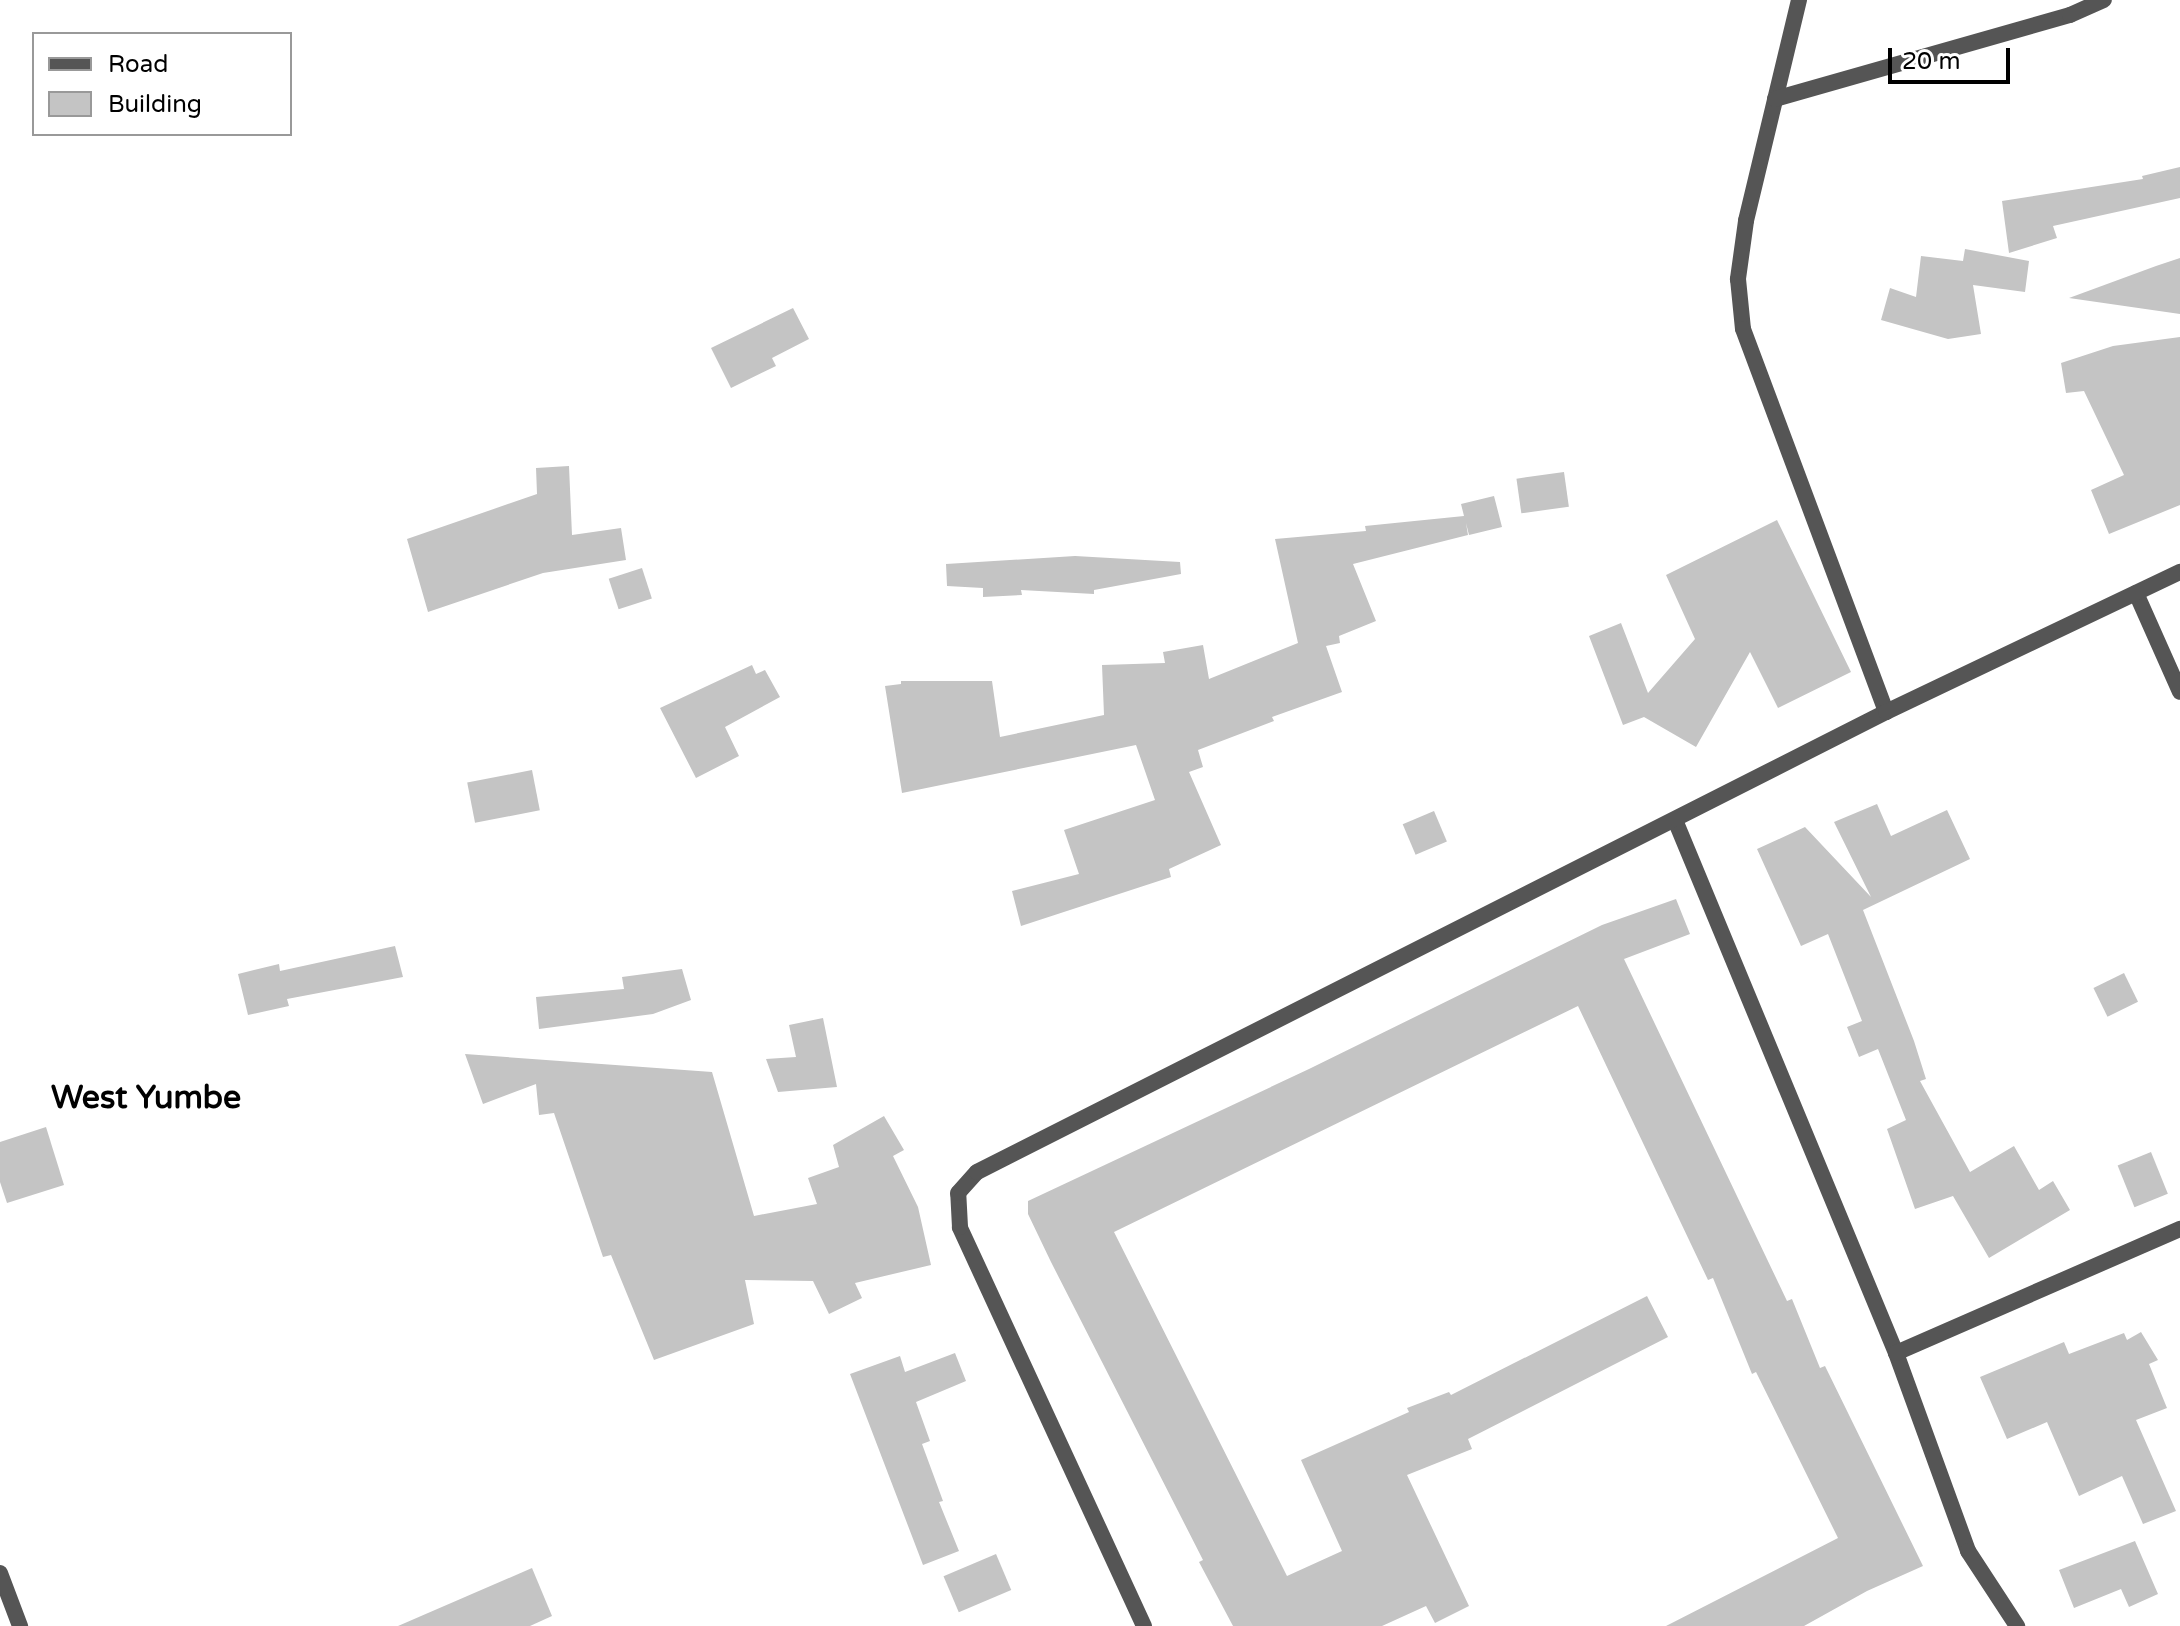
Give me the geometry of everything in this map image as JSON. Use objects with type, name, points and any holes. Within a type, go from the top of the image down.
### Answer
[{"type":"street","points":[[1799,0],[1746,221],[1738,279],[1743,329],[1886,712]]},
{"type":"street","points":[[1775,99],[2070,15],[2104,0]]},
{"type":"street","points":[[1144,1626],[960,1227],[958,1193],[977,1172],[1886,712],[2180,572]]},
{"type":"street","points":[[2136,593],[2180,692]]},
{"type":"street","points":[[1675,820],[1896,1353],[1968,1551],[2017,1626]]},
{"type":"street","points":[[1896,1353],[2180,1229]]},
{"type":"street","points":[[0,1573],[20,1626]]},
{"type":"building","points":[[2180,167],[2180,198],[2053,226],[2057,238],[2009,253],[2002,201],[2143,179],[2142,176]]},
{"type":"building","points":[[1965,249],[2029,261],[2025,292],[1973,285],[1981,334],[1948,339],[1881,320],[1890,288],[1916,297],[1921,256],[1963,261]]},
{"type":"building","points":[[2180,258],[2180,314],[2069,298],[2156,266]]},
{"type":"building","points":[[793,308],[809,339],[772,358],[776,366],[731,388],[711,348]]},
{"type":"building","points":[[2180,337],[2180,505],[2109,534],[2091,490],[2124,475],[2084,391],[2066,393],[2061,363],[2113,346]]},
{"type":"building","points":[[569,466],[572,535],[621,528],[626,560],[543,573],[428,612],[407,539],[537,494],[536,468]]},
{"type":"building","points":[[1564,472],[1569,507],[1521,513],[1516,479]]},
{"type":"building","points":[[1494,496],[1502,527],[1469,535],[1466,523],[1468,535],[1353,564],[1376,621],[1339,636],[1340,643],[1326,646],[1342,692],[1272,717],[1274,721],[1198,750],[1203,767],[1189,772],[1221,845],[1169,869],[1171,877],[1021,926],[1012,891],[1079,874],[1064,830],[1155,800],[1136,745],[902,793],[885,686],[901,684],[901,681],[992,681],[1000,737],[1104,715],[1102,665],[1165,663],[1163,652],[1203,645],[1209,679],[1298,643],[1275,539],[1366,531],[1365,526],[1464,516],[1461,504]]},
{"type":"building","points":[[1777,520],[1851,672],[1778,708],[1750,652],[1696,747],[1644,717],[1623,725],[1589,636],[1621,623],[1648,693],[1695,639],[1666,575]]},
{"type":"building","points":[[1075,556],[1180,562],[1181,574],[1094,590],[1094,594],[1021,590],[1022,595],[983,597],[983,588],[947,586],[946,564]]},
{"type":"building","points":[[642,568],[652,598],[619,609],[609,579]]},
{"type":"building","points":[[752,665],[756,674],[765,670],[780,697],[725,727],[739,756],[696,778],[660,708]]},
{"type":"building","points":[[532,770],[540,810],[475,823],[467,783]]},
{"type":"building","points":[[1877,804],[1891,836],[1947,810],[1970,859],[1863,910],[1914,1041],[1926,1079],[1920,1081],[1970,1172],[2014,1146],[2039,1190],[2053,1181],[2070,1210],[1989,1258],[1953,1196],[1915,1209],[1887,1129],[1906,1120],[1878,1049],[1859,1057],[1847,1027],[1862,1021],[1828,934],[1801,946],[1757,849],[1805,827],[1871,897],[1834,822]]},
{"type":"building","points":[[1434,811],[1447,841],[1416,855],[1403,824]]},
{"type":"building","points":[[1676,899],[1690,934],[1624,959],[1787,1301],[1792,1299],[1820,1368],[1825,1366],[1923,1566],[1867,1591],[1804,1626],[1666,1626],[1838,1538],[1756,1372],[1752,1374],[1713,1278],[1708,1280],[1578,1006],[1114,1232],[1287,1576],[1342,1551],[1301,1460],[1409,1412],[1407,1408],[1449,1392],[1451,1395],[1647,1296],[1668,1337],[1468,1439],[1472,1449],[1407,1475],[1469,1606],[1435,1623],[1426,1606],[1382,1626],[1233,1626],[1199,1562],[1203,1560],[1051,1262],[1028,1214],[1028,1201],[1309,1069],[1602,925]]},
{"type":"building","points":[[395,946],[403,977],[287,999],[289,1006],[248,1015],[238,974],[279,964],[280,971]]},
{"type":"building","points":[[682,969],[691,1000],[653,1014],[539,1029],[536,997],[624,989],[622,977]]},
{"type":"building","points":[[2124,973],[2138,1002],[2107,1017],[2093,988]]},
{"type":"building","points":[[823,1018],[837,1087],[778,1092],[766,1059],[796,1057],[789,1025]]},
{"type":"building","points":[[465,1054],[712,1072],[754,1216],[817,1204],[808,1178],[839,1167],[833,1145],[884,1116],[904,1150],[893,1156],[918,1207],[931,1265],[855,1283],[862,1298],[829,1314],[813,1281],[745,1280],[754,1324],[654,1360],[611,1255],[603,1257],[554,1113],[539,1115],[536,1084],[483,1104]]},
{"type":"building","points":[[46,1127],[64,1185],[7,1203],[0,1182],[0,1142]]},
{"type":"building","points":[[2151,1152],[2168,1194],[2134,1207],[2118,1165]]},
{"type":"building","points":[[2141,1332],[2158,1360],[2149,1364],[2167,1408],[2136,1420],[2176,1511],[2143,1524],[2122,1476],[2079,1496],[2047,1422],[2007,1439],[1980,1377],[2064,1342],[2069,1354],[2124,1333],[2127,1340]]},
{"type":"building","points":[[955,1353],[966,1381],[916,1402],[930,1441],[922,1444],[943,1501],[939,1502],[959,1551],[923,1565],[850,1374],[900,1356],[905,1372]]},
{"type":"building","points":[[2135,1541],[2158,1594],[2129,1607],[2121,1589],[2074,1608],[2059,1570]]},
{"type":"building","points":[[996,1554],[1011,1590],[959,1612],[944,1576]]},
{"type":"building","points":[[532,1568],[552,1616],[530,1626],[398,1626]]},
{"type":"district","name":"West Yumbe","points":[[146,1098]]}]
